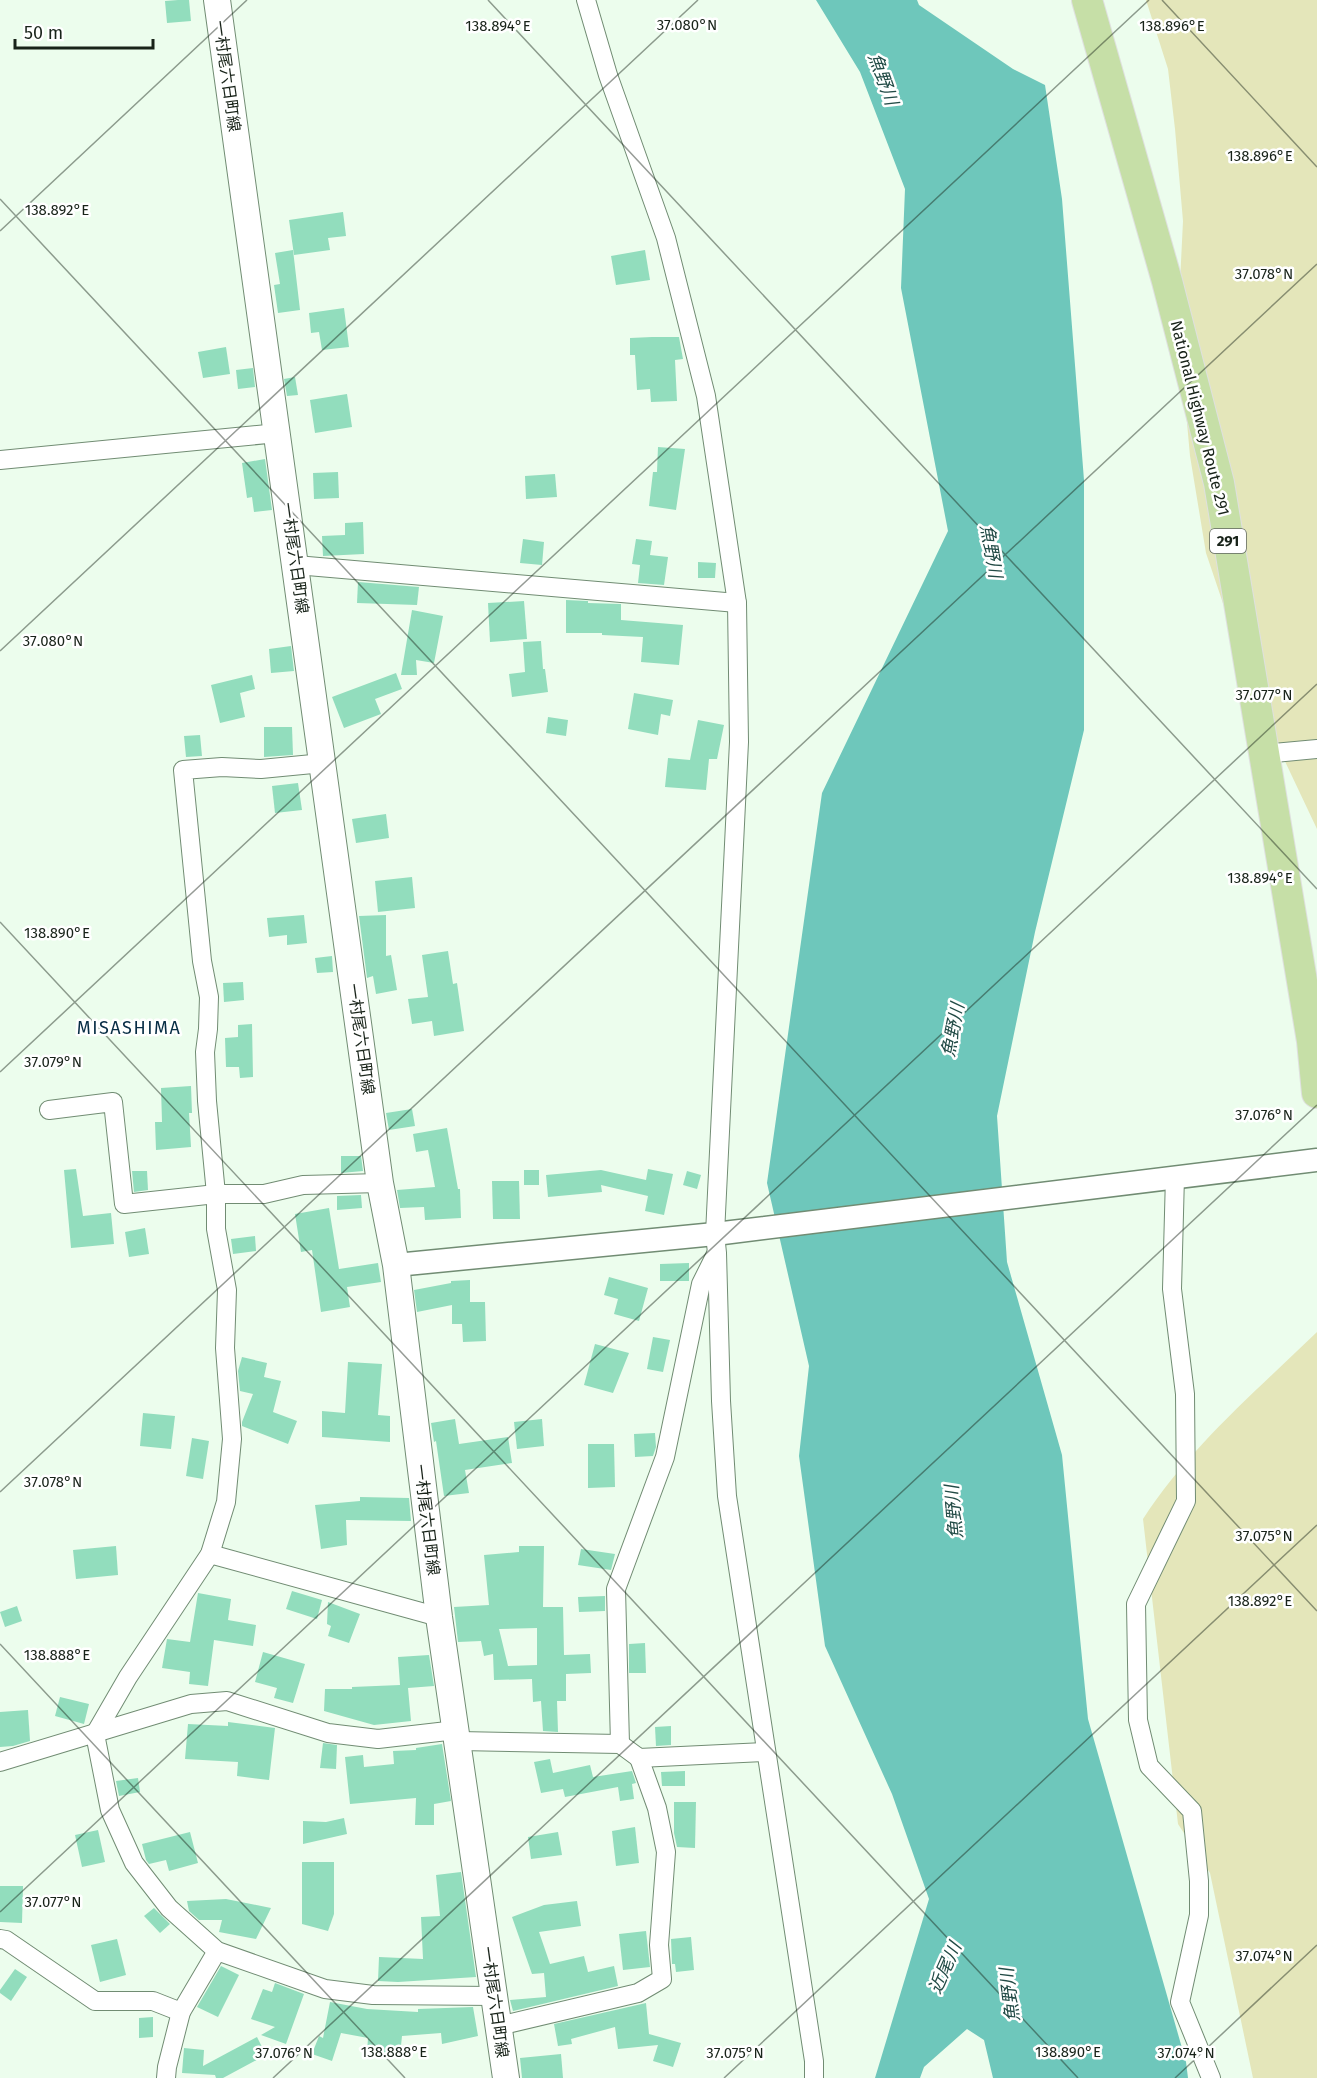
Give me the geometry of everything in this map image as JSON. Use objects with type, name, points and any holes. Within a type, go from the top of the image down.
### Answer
[{"type":"highway","name":"National Highway Route 291","points":[[1087,0],[1164,270],[1219,483],[1312,1041],[1317,1093]]},
{"type":"main road","name":"一村尾六日町線","points":[[217,0],[380,1183],[396,1265],[439,1617],[458,1735],[506,2078]]},
{"type":"street","points":[[586,0],[608,75],[666,238],[706,396],[737,603],[739,742],[716,1243],[721,1401],[727,1496],[814,2061],[814,2078]]},
{"type":"street","points":[[0,460],[278,433]]},
{"type":"street","points":[[296,565],[737,603]]},
{"type":"street","points":[[1263,754],[1317,749]]},
{"type":"street","points":[[323,763],[261,769],[222,767],[183,770],[202,961],[209,997],[206,1052],[207,1101],[216,1194],[216,1229],[227,1290],[225,1348],[232,1439],[226,1502],[210,1554],[128,1677],[95,1734],[110,1810],[134,1863],[169,1908],[217,1951],[325,1989],[373,1995],[495,1996]]},
{"type":"street","points":[[49,1110],[113,1102],[124,1204],[216,1194],[264,1194],[303,1185],[380,1183]]},
{"type":"street","points":[[396,1265],[716,1243],[1175,1176],[1317,1160]]},
{"type":"street","points":[[1175,1176],[1172,1289],[1185,1394],[1186,1502],[1136,1604],[1138,1720],[1149,1766],[1192,1810],[1199,1881],[1199,1915],[1180,2002],[1211,2078]]},
{"type":"street","points":[[620,1744],[616,1589],[665,1457],[701,1284],[716,1243]]},
{"type":"street","points":[[210,1554],[439,1617]]},
{"type":"street","points":[[0,1762],[191,1704],[227,1701],[328,1733],[378,1739],[458,1735],[620,1744],[639,1758],[657,1808],[666,1852],[659,1945],[662,1979],[638,1993],[499,2026]]},
{"type":"street","points":[[639,1758],[766,1752]]},
{"type":"street","points":[[0,1939],[6,1940],[95,2001],[153,2001],[181,2012]]},
{"type":"street","points":[[166,2078],[181,2012],[217,1951]]},
{"type":"green space","points":[[1146,0],[1317,0],[1317,829],[1255,698],[1206,553],[1190,456],[1178,323],[1183,221],[1175,129],[1168,69]]},
{"type":"green space","points":[[1317,1332],[1317,2078],[1253,2078],[1210,1873],[1178,1824],[1143,1519],[1161,1493],[1202,1444]]},
{"type":"water","points":[[816,0],[917,0],[919,5],[1013,69],[1045,85],[1062,199],[1084,480],[1084,730],[1035,932],[997,1116],[1007,1262],[1062,1455],[1088,1719],[1186,2062],[1188,2078],[993,2078],[984,2040],[967,2029],[924,2067],[920,2078],[875,2078],[929,1899],[892,1794],[825,1646],[799,1456],[809,1366],[767,1183],[822,793],[948,531],[901,288],[905,189],[860,72]]},
{"type":"building","points":[[189,0],[191,21],[167,23],[165,1]]},
{"type":"building","points":[[343,212],[346,236],[328,238],[330,250],[294,255],[289,220]]},
{"type":"building","points":[[293,250],[300,310],[278,313],[274,285],[280,284],[275,253]]},
{"type":"building","points":[[645,250],[650,280],[616,285],[611,256]]},
{"type":"building","points":[[344,308],[349,347],[322,350],[319,332],[311,333],[309,313]]},
{"type":"building","points":[[679,337],[683,359],[675,360],[677,401],[651,402],[650,389],[637,390],[635,355],[630,355],[630,338]]},
{"type":"building","points":[[226,347],[230,374],[203,378],[198,352]]},
{"type":"building","points":[[253,368],[255,387],[238,389],[236,370]]},
{"type":"building","points":[[295,377],[298,395],[287,396],[284,379]]},
{"type":"building","points":[[347,394],[352,427],[315,433],[310,400]]},
{"type":"building","points":[[658,447],[685,449],[676,510],[649,506],[653,472],[657,472]]},
{"type":"building","points":[[265,459],[272,510],[254,512],[252,497],[247,498],[242,463]]},
{"type":"building","points":[[338,472],[339,498],[314,499],[313,473]]},
{"type":"building","points":[[555,474],[557,497],[526,499],[525,476]]},
{"type":"building","points":[[363,522],[364,554],[323,556],[322,536],[345,535],[345,523]]},
{"type":"building","points":[[523,539],[544,542],[542,565],[520,563]]},
{"type":"building","points":[[636,539],[652,541],[650,555],[668,557],[664,585],[638,583],[640,565],[632,564]]},
{"type":"building","points":[[698,562],[716,563],[715,578],[698,578]]},
{"type":"building","points":[[358,582],[419,587],[417,605],[357,603]]},
{"type":"building","points":[[566,600],[621,604],[621,620],[683,625],[679,665],[641,662],[643,637],[602,635],[602,633],[566,633]]},
{"type":"building","points":[[524,601],[527,639],[490,642],[488,603]]},
{"type":"building","points":[[412,610],[443,616],[434,663],[416,660],[417,675],[401,675]]},
{"type":"building","points":[[541,641],[543,669],[545,669],[548,692],[512,697],[509,674],[525,672],[523,642]]},
{"type":"building","points":[[291,646],[294,671],[271,673],[269,649]]},
{"type":"building","points":[[396,673],[402,689],[375,699],[381,714],[344,728],[332,697]]},
{"type":"building","points":[[252,675],[255,689],[240,693],[245,717],[220,723],[211,685]]},
{"type":"building","points":[[634,693],[673,700],[670,716],[661,714],[658,735],[628,729]]},
{"type":"building","points":[[548,717],[568,720],[566,736],[546,733]]},
{"type":"building","points":[[698,720],[724,725],[717,759],[709,759],[706,790],[665,787],[668,758],[690,760]]},
{"type":"building","points":[[264,727],[292,727],[293,755],[264,757]]},
{"type":"building","points":[[200,735],[202,756],[186,757],[184,736]]},
{"type":"building","points":[[298,783],[302,810],[275,813],[272,786]]},
{"type":"building","points":[[386,814],[389,838],[356,843],[352,819]]},
{"type":"building","points":[[412,877],[415,908],[378,912],[375,881]]},
{"type":"building","points":[[304,915],[307,943],[287,945],[287,935],[269,937],[267,918]]},
{"type":"building","points":[[386,915],[386,956],[391,955],[397,990],[376,994],[373,976],[367,978],[359,916]]},
{"type":"building","points":[[448,951],[453,984],[457,983],[464,1031],[434,1036],[432,1021],[412,1024],[408,999],[428,997],[422,955]]},
{"type":"building","points":[[332,956],[333,972],[317,973],[315,958]]},
{"type":"building","points":[[243,982],[244,1000],[224,1002],[223,983]]},
{"type":"building","points":[[252,1024],[253,1077],[240,1078],[239,1067],[226,1067],[225,1038],[238,1037],[238,1025]]},
{"type":"building","points":[[191,1086],[192,1113],[189,1113],[191,1147],[156,1150],[155,1122],[162,1122],[161,1088]]},
{"type":"building","points":[[412,1109],[415,1126],[389,1130],[386,1113]]},
{"type":"building","points":[[447,1128],[458,1189],[460,1189],[461,1218],[425,1220],[424,1207],[400,1208],[397,1190],[435,1187],[428,1150],[416,1152],[413,1134]]},
{"type":"building","points":[[341,1156],[361,1156],[363,1171],[341,1173]]},
{"type":"building","points":[[76,1169],[83,1216],[111,1213],[114,1244],[71,1248],[64,1170]]},
{"type":"building","points":[[648,1169],[673,1174],[664,1215],[645,1211],[648,1196],[601,1185],[602,1192],[548,1197],[546,1175],[601,1170],[646,1180]]},
{"type":"building","points":[[524,1170],[539,1170],[539,1185],[524,1185]]},
{"type":"building","points":[[132,1171],[147,1171],[148,1190],[134,1192]]},
{"type":"building","points":[[687,1171],[701,1175],[697,1189],[683,1185]]},
{"type":"building","points":[[492,1181],[519,1181],[520,1219],[493,1219]]},
{"type":"building","points":[[361,1195],[362,1208],[337,1210],[337,1196]]},
{"type":"building","points":[[329,1208],[339,1269],[378,1263],[381,1282],[347,1287],[350,1307],[321,1312],[312,1250],[301,1252],[295,1214]]},
{"type":"building","points":[[145,1228],[149,1254],[129,1257],[125,1232]]},
{"type":"building","points":[[255,1236],[256,1251],[233,1254],[231,1239]]},
{"type":"building","points":[[689,1263],[689,1281],[660,1281],[660,1264]]},
{"type":"building","points":[[609,1277],[648,1288],[639,1321],[614,1314],[618,1299],[604,1295]]},
{"type":"building","points":[[470,1280],[470,1302],[485,1302],[486,1341],[463,1342],[462,1324],[452,1324],[452,1305],[417,1312],[414,1290],[451,1283],[451,1281]]},
{"type":"building","points":[[653,1337],[670,1340],[663,1372],[647,1369]]},
{"type":"building","points":[[595,1344],[629,1353],[613,1393],[584,1385]]},
{"type":"building","points":[[242,1357],[267,1363],[264,1377],[281,1381],[273,1412],[297,1421],[288,1444],[242,1426],[253,1394],[240,1391],[238,1371]]},
{"type":"building","points":[[348,1362],[382,1364],[378,1415],[390,1416],[390,1442],[322,1437],[322,1411],[345,1413]]},
{"type":"building","points":[[143,1413],[175,1416],[171,1449],[140,1446]]},
{"type":"building","points":[[455,1419],[459,1444],[508,1437],[512,1463],[465,1470],[469,1493],[444,1496],[431,1423]]},
{"type":"building","points":[[542,1419],[544,1446],[517,1449],[514,1422]]},
{"type":"building","points":[[655,1433],[656,1447],[653,1456],[635,1457],[634,1434]]},
{"type":"building","points":[[192,1438],[209,1441],[203,1479],[186,1476]]},
{"type":"building","points":[[588,1444],[614,1444],[615,1487],[588,1488]]},
{"type":"building","points":[[360,1497],[409,1498],[411,1521],[346,1520],[347,1545],[321,1549],[315,1505],[360,1501]]},
{"type":"building","points":[[116,1546],[118,1575],[76,1579],[73,1550]]},
{"type":"building","points":[[519,1546],[544,1546],[543,1607],[563,1607],[564,1655],[590,1654],[591,1673],[566,1674],[566,1701],[557,1701],[558,1732],[543,1731],[541,1701],[533,1702],[532,1679],[494,1680],[493,1654],[484,1656],[481,1641],[458,1642],[454,1607],[489,1605],[484,1555],[519,1552]],"holes":[[[537,1628],[537,1665],[508,1666],[499,1629]]]},
{"type":"building","points":[[581,1549],[615,1554],[611,1570],[578,1565]]},
{"type":"building","points":[[292,1591],[322,1600],[317,1619],[286,1609]]},
{"type":"building","points":[[198,1593],[231,1599],[228,1620],[256,1625],[253,1646],[214,1640],[208,1686],[189,1684],[190,1672],[162,1668],[167,1639],[190,1642]]},
{"type":"building","points":[[605,1596],[605,1611],[579,1612],[578,1597]]},
{"type":"building","points":[[328,1602],[360,1614],[349,1643],[328,1636],[331,1626],[327,1624]]},
{"type":"building","points":[[17,1606],[22,1621],[5,1627],[0,1612]]},
{"type":"building","points":[[645,1643],[646,1673],[629,1673],[629,1644]]},
{"type":"building","points":[[263,1652],[305,1664],[293,1703],[274,1698],[277,1688],[255,1682]]},
{"type":"building","points":[[429,1655],[434,1686],[408,1688],[411,1721],[374,1725],[324,1711],[325,1689],[400,1685],[398,1657]]},
{"type":"building","points":[[60,1697],[89,1704],[84,1724],[55,1716]]},
{"type":"building","points":[[28,1710],[30,1741],[0,1747],[0,1712]]},
{"type":"building","points":[[228,1722],[275,1728],[269,1780],[237,1776],[238,1762],[185,1759],[188,1724],[228,1726]]},
{"type":"building","points":[[671,1726],[671,1745],[656,1746],[655,1727]]},
{"type":"building","points":[[323,1743],[337,1745],[336,1769],[320,1768]]},
{"type":"building","points":[[442,1744],[451,1801],[434,1804],[434,1825],[415,1825],[416,1798],[350,1804],[345,1757],[363,1755],[364,1767],[394,1764],[393,1751],[416,1750],[416,1748]]},
{"type":"building","points":[[550,1759],[553,1773],[590,1765],[593,1777],[632,1771],[636,1783],[632,1784],[634,1799],[620,1801],[618,1787],[565,1797],[563,1789],[541,1793],[534,1762]]},
{"type":"building","points":[[685,1771],[685,1786],[662,1786],[661,1772]]},
{"type":"building","points":[[138,1778],[140,1792],[119,1796],[116,1781]]},
{"type":"building","points":[[674,1802],[696,1802],[695,1848],[677,1847],[674,1833]]},
{"type":"building","points":[[344,1818],[347,1834],[303,1844],[303,1821],[326,1822]]},
{"type":"building","points":[[635,1827],[639,1863],[616,1866],[612,1831]]},
{"type":"building","points":[[98,1830],[105,1862],[82,1867],[75,1835]]},
{"type":"building","points":[[190,1832],[198,1863],[169,1871],[166,1860],[149,1864],[146,1860],[142,1844]]},
{"type":"building","points":[[558,1832],[562,1855],[531,1859],[528,1837]]},
{"type":"building","points":[[302,1862],[334,1862],[334,1914],[328,1931],[302,1924]]},
{"type":"building","points":[[461,1872],[476,1977],[398,1982],[378,1981],[379,1957],[423,1959],[421,1917],[440,1916],[436,1875]]},
{"type":"building","points":[[0,1886],[23,1886],[22,1923],[0,1922]]},
{"type":"building","points":[[226,1899],[271,1908],[256,1939],[219,1932],[222,1920],[199,1920],[189,1911],[187,1901]]},
{"type":"building","points":[[577,1901],[581,1926],[539,1932],[550,1964],[584,1956],[588,1972],[614,1966],[618,1986],[513,2011],[510,2000],[546,1997],[544,1973],[532,1974],[512,1917],[544,1905]]},
{"type":"building","points":[[154,1908],[170,1924],[160,1933],[144,1916]]},
{"type":"building","points":[[646,1931],[650,1967],[623,1970],[619,1934]]},
{"type":"building","points":[[691,1937],[694,1970],[676,1972],[675,1964],[672,1964],[671,1939]]},
{"type":"building","points":[[117,1939],[126,1975],[100,1982],[91,1945]]},
{"type":"building","points":[[221,1966],[239,1975],[218,2017],[197,2007]]},
{"type":"building","points":[[15,1969],[27,1977],[11,2001],[0,1993],[0,1990]]},
{"type":"building","points":[[275,1983],[304,1994],[286,2044],[261,2035],[275,2027],[251,2019],[263,1989],[272,1992]]},
{"type":"building","points":[[330,2002],[367,2009],[418,2012],[418,2009],[473,2007],[478,2036],[442,2044],[441,2033],[402,2036],[400,2055],[367,2053],[368,2038],[341,2033],[332,2061],[312,2054],[319,2036],[323,2038]]},
{"type":"building","points":[[646,2003],[649,2034],[681,2043],[673,2067],[653,2061],[658,2045],[618,2049],[615,2027],[571,2039],[572,2044],[558,2046],[554,2024]]},
{"type":"building","points":[[153,2017],[153,2037],[139,2038],[139,2018]]},
{"type":"building","points":[[257,2037],[266,2055],[223,2078],[216,2078],[215,2075],[182,2073],[184,2048],[204,2050],[203,2066]]},
{"type":"building","points":[[561,2054],[563,2078],[522,2078],[520,2058]]},
{"type":"district","name":"MISASHIMA","points":[[129,1028]]},
{"type":"water label","name":"魚野川","points":[[883,79]]},
{"type":"water label","name":"魚野川","points":[[991,551]]},
{"type":"water label","name":"魚野川","points":[[953,1030]]},
{"type":"water label","name":"魚野川","points":[[954,1512]]},
{"type":"water label","name":"近尾川","points":[[945,1968]]},
{"type":"water label","name":"魚野川","points":[[1010,1995]]}]
